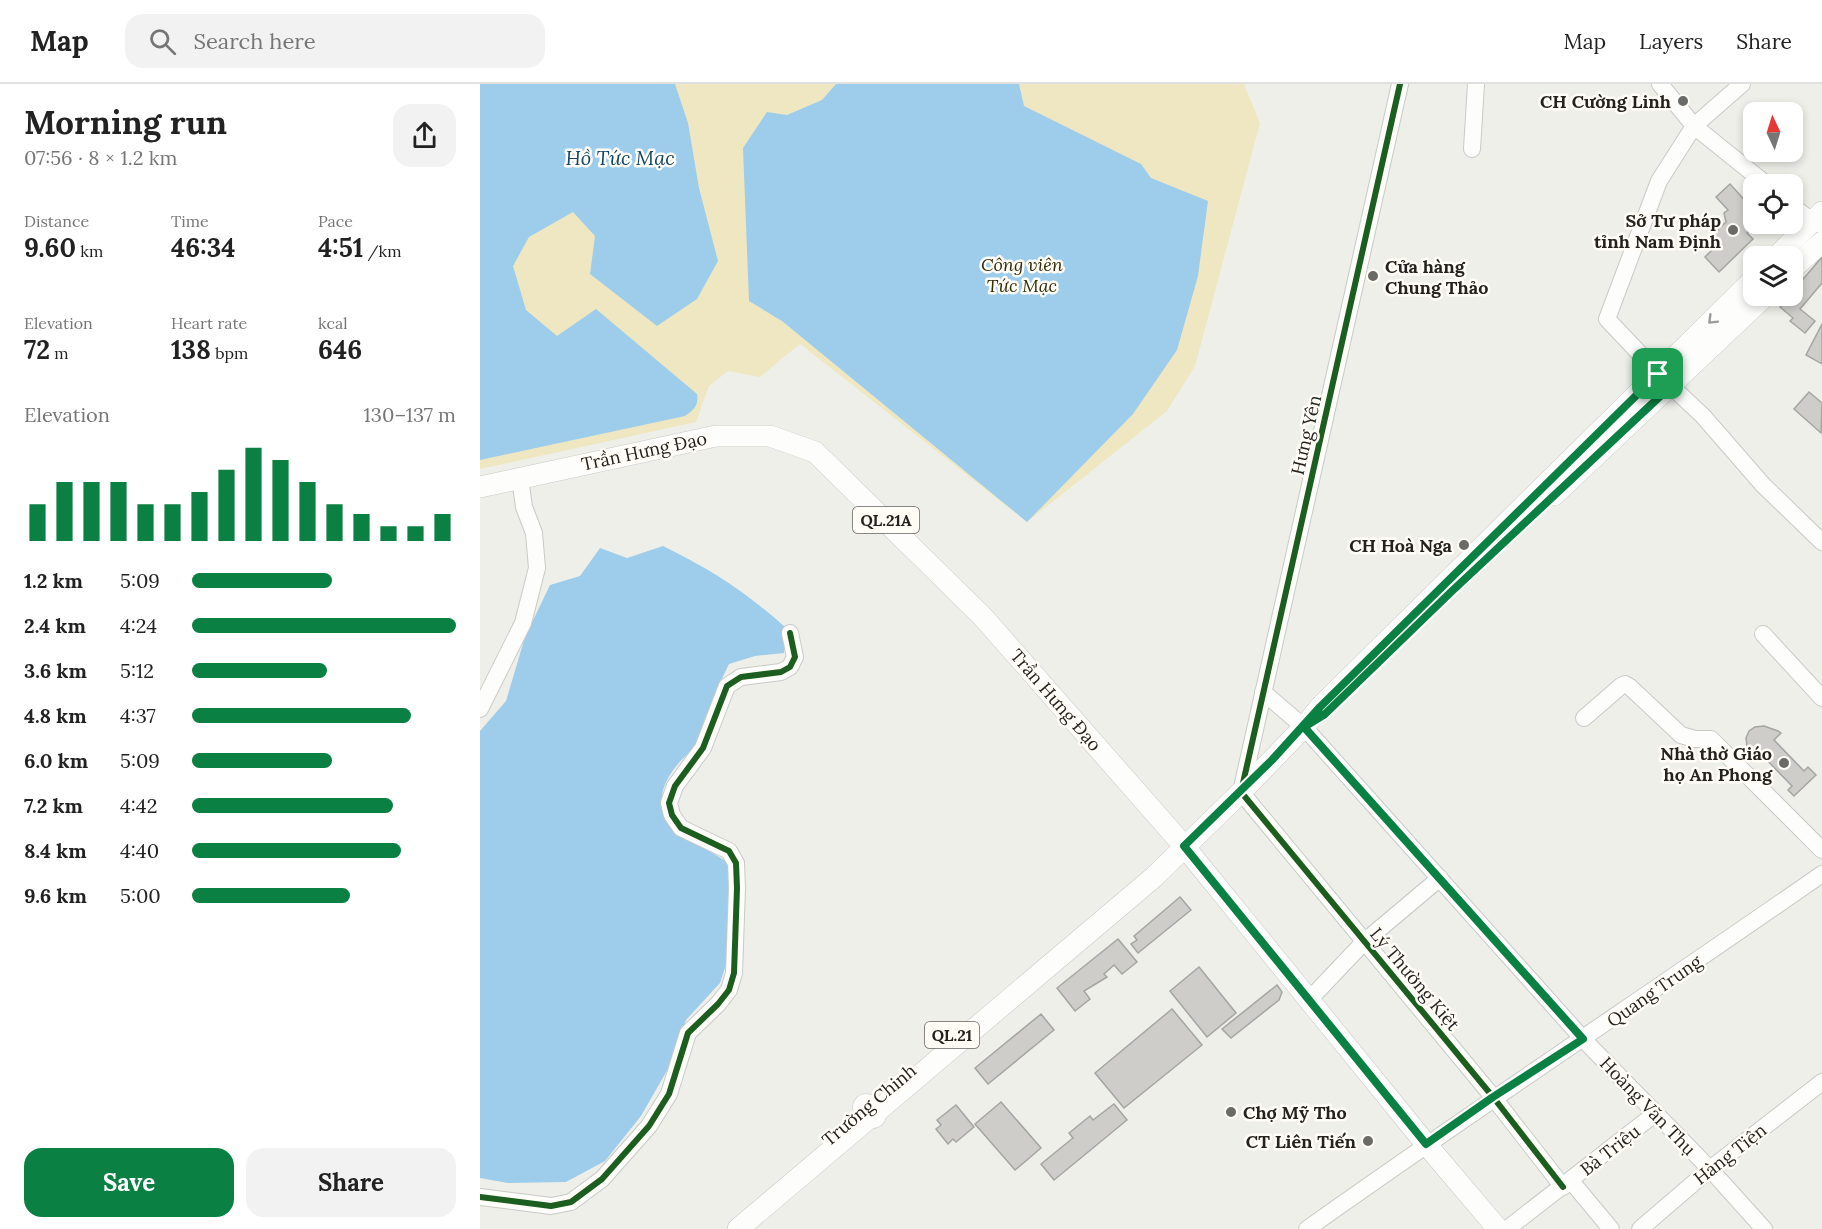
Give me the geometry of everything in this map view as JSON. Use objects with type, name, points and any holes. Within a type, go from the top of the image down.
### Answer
[{"type":"main road","points":[[1789,246],[1819,220]]},
{"type":"main road","points":[[1803,259],[1822,242]]},
{"type":"main road","name":"Trường Chinh","points":[[1664,380],[1743,291]]},
{"type":"main road","name":"Trường Chinh","points":[[738,1229],[1149,867],[1184,846],[1241,792],[1304,727],[1320,707],[1664,380],[1753,306]]},
{"type":"main road","name":"Trần Hưng Đạo","points":[[480,487],[716,436],[770,436],[815,452],[983,617],[1184,846],[1308,1001],[1498,1229]]},
{"type":"main road","name":"Trường Chinh","points":[[723,1229],[870,1111]]},
{"type":"street","name":"Hưng Yên","points":[[1241,792],[1400,84]]},
{"type":"street","points":[[1472,149],[1476,84]]},
{"type":"street","points":[[1660,84],[1694,126],[1754,174]]},
{"type":"street","points":[[1742,84],[1694,126],[1659,181],[1607,319],[1664,380],[1703,416],[1763,485],[1822,543]]},
{"type":"street","points":[[1803,212],[1819,220]]},
{"type":"street","points":[[480,709],[523,623],[537,568],[534,533],[524,507],[520,478]]},
{"type":"street","points":[[480,1197],[550,1206],[571,1202],[603,1179],[649,1126],[669,1094],[688,1033],[729,990],[734,973],[736,863],[729,851],[681,828],[672,815],[669,802],[675,786],[703,748],[728,686],[741,677],[781,672],[790,666],[795,657],[790,633]]},
{"type":"street","points":[[1763,634],[1822,698]]},
{"type":"street","points":[[1584,718],[1625,684],[1681,735],[1695,739],[1711,739],[1822,850]]},
{"type":"street","name":"Hoàng Văn Thụ","points":[[1263,692],[1304,727],[1583,1039],[1710,1169],[1764,1229]]},
{"type":"street","name":"Lý Thường Kiệt","points":[[1241,792],[1493,1097],[1567,1184],[1611,1229]]},
{"type":"street","name":"Quang Trung","points":[[1307,1229],[1493,1097],[1583,1039],[1822,874]]},
{"type":"street","points":[[1308,1001],[1364,942],[1440,879]]},
{"type":"street","name":"Hàng Tiện","points":[[1640,1229],[1710,1169],[1822,1082]]},
{"type":"street","name":"Bà Triệu","points":[[1507,1229],[1656,1113]]},
{"type":"green space","name":"Công viên Tức Mạc","points":[[480,84],[1244,84],[1260,123],[1195,366],[1167,411],[1027,522],[800,344],[760,377],[728,371],[709,386],[696,422],[480,469]]},
{"type":"water","name":"Hồ Tức Mạc","points":[[480,84],[675,84],[688,123],[699,188],[718,261],[697,299],[657,326],[590,274],[595,236],[573,212],[529,237],[513,266],[526,310],[557,336],[596,309],[697,394],[695,407],[685,416],[480,460]]},
{"type":"water","points":[[836,84],[1019,84],[1024,106],[1141,164],[1151,178],[1208,201],[1198,276],[1177,350],[1133,414],[1027,522],[782,321],[749,301],[743,148],[767,112],[787,115],[822,100]]},
{"type":"water","points":[[663,546],[728,582],[786,628],[784,653],[755,656],[729,664],[711,705],[701,738],[674,769],[664,787],[662,802],[666,816],[675,827],[730,864],[730,953],[720,983],[686,1020],[669,1067],[641,1116],[605,1161],[566,1182],[508,1183],[480,1178],[480,731],[506,701],[525,637],[550,585],[580,576],[600,548],[627,558]]},
{"type":"building","points":[[1730,184],[1743,198],[1743,234],[1748,234],[1753,239],[1743,246],[1743,249],[1719,272],[1705,257],[1720,242],[1712,235],[1726,222],[1724,213],[1728,210],[1716,197]]},
{"type":"building","points":[[1822,257],[1822,283],[1803,305],[1803,279]]},
{"type":"building","points":[[1803,306],[1800,309],[1815,321],[1805,333],[1790,321],[1793,318],[1780,307]]},
{"type":"building","points":[[1822,324],[1822,364],[1806,355]]},
{"type":"building","points":[[1809,392],[1822,403],[1821,433],[1794,409]]},
{"type":"building","name":"Nhà thờ Giáo họ An Phong","points":[[1764,726],[1781,733],[1774,740],[1804,771],[1808,767],[1816,775],[1794,796],[1788,790],[1792,786],[1761,754],[1754,760],[1748,754],[1746,738],[1749,731],[1755,727]]},
{"type":"building","points":[[1180,897],[1191,910],[1138,953],[1131,944],[1137,940],[1134,936]]},
{"type":"building","points":[[1118,939],[1137,962],[1122,974],[1114,965],[1104,974],[1107,977],[1084,991],[1090,999],[1075,1011],[1057,988]]},
{"type":"building","points":[[1199,967],[1236,1013],[1207,1037],[1170,991]]},
{"type":"building","points":[[1277,985],[1282,992],[1279,1000],[1231,1038],[1222,1029]]},
{"type":"building","points":[[1172,1009],[1202,1045],[1124,1108],[1095,1073]]},
{"type":"building","points":[[1041,1014],[1054,1030],[988,1084],[975,1068]]},
{"type":"building","points":[[1001,1102],[1041,1148],[1015,1170],[975,1124]]},
{"type":"building","points":[[1114,1104],[1127,1120],[1054,1180],[1041,1164],[1073,1138],[1069,1133],[1090,1116],[1093,1120]]},
{"type":"building","points":[[956,1105],[974,1127],[956,1142],[953,1139],[948,1144],[936,1129],[941,1125],[937,1120]]},
{"type":"cycle path","points":[[1400,84],[1241,792],[1493,1097],[1563,1187]]},
{"type":"cycle path","points":[[480,1197],[551,1206],[571,1202],[602,1179],[649,1126],[669,1094],[688,1033],[729,990],[734,973],[736,863],[729,851],[681,828],[672,815],[669,803],[675,786],[703,748],[727,686],[741,677],[781,672],[790,667],[795,657],[790,633]]},
{"type":"place","name":"CH Cường Linh","points":[[1683,101]]},
{"type":"place","name":"Sở Tư pháp tỉnh Nam Định","points":[[1733,230]]},
{"type":"place","name":"Cửa hàng Chung Thảo","points":[[1373,276]]},
{"type":"place","name":"CH Hoà Nga","points":[[1464,545]]},
{"type":"place","name":"Nhà thờ Giáo họ An Phong","points":[[1784,763]]},
{"type":"place","name":"Chợ Mỹ Tho","points":[[1231,1112]]},
{"type":"place","name":"CT Liên Tiến","points":[[1368,1141]]},
{"type":"route","points":[[1658,374],[1320,707],[1304,727],[1241,792],[1184,846],[1426,1144],[1493,1097],[1583,1039],[1304,727],[1325,714],[1451,592],[1671,386],[1658,374]]}]
